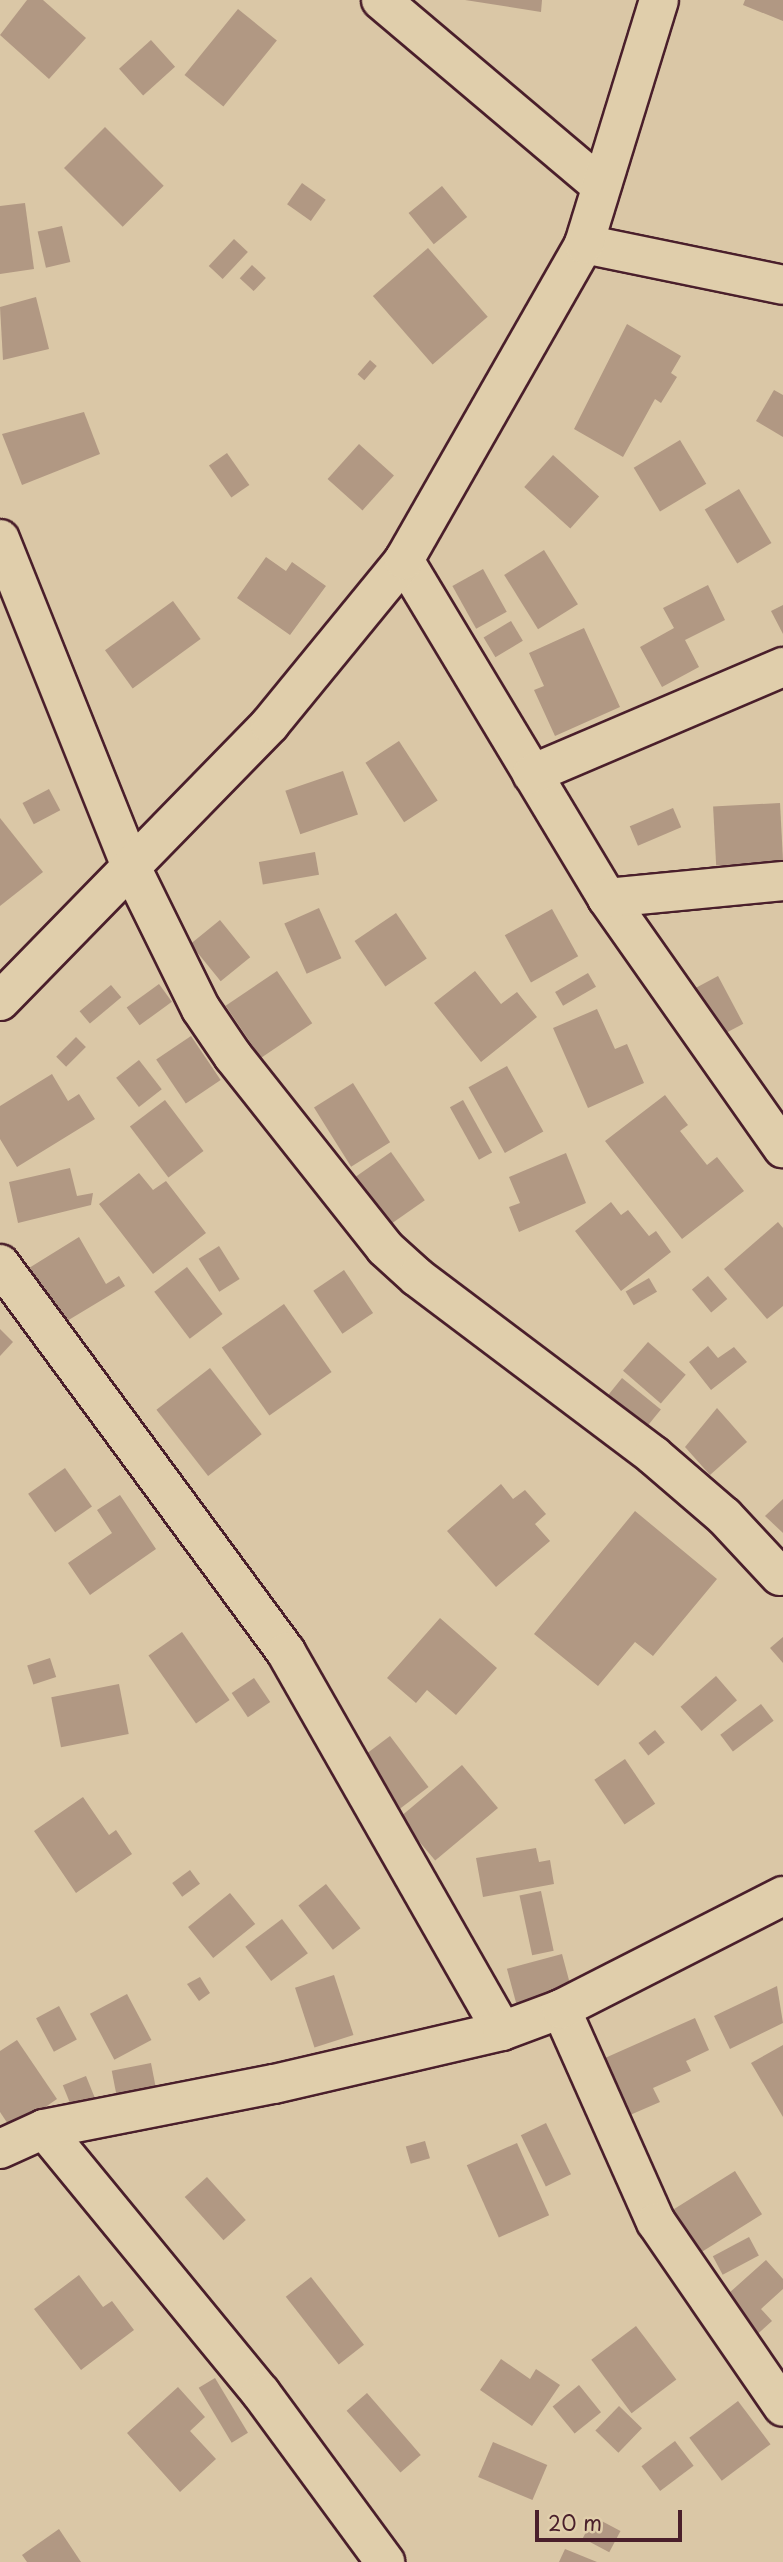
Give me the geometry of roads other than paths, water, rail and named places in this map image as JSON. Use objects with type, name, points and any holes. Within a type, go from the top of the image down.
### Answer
[{"type":"street","points":[[381,0],[601,186]]},
{"type":"street","points":[[0,1001],[271,724],[404,560],[583,244],[659,0]]},
{"type":"street","points":[[583,244],[783,285]]},
{"type":"street","points":[[0,539],[131,867],[201,1009],[385,1248],[417,1277],[653,1454],[724,1516],[780,1576]]},
{"type":"street","points":[[404,560],[607,898],[783,1148]]},
{"type":"street","points":[[532,774],[783,667]]},
{"type":"street","points":[[607,898],[783,881]]},
{"type":"street","points":[[0,1264],[286,1651],[502,2031]]},
{"type":"street","points":[[0,2149],[44,2129],[274,2084],[502,2031],[561,2009],[783,1896]]},
{"type":"street","points":[[561,2009],[656,2222],[783,2407]]},
{"type":"street","points":[[44,2129],[246,2374],[385,2562]]}]
